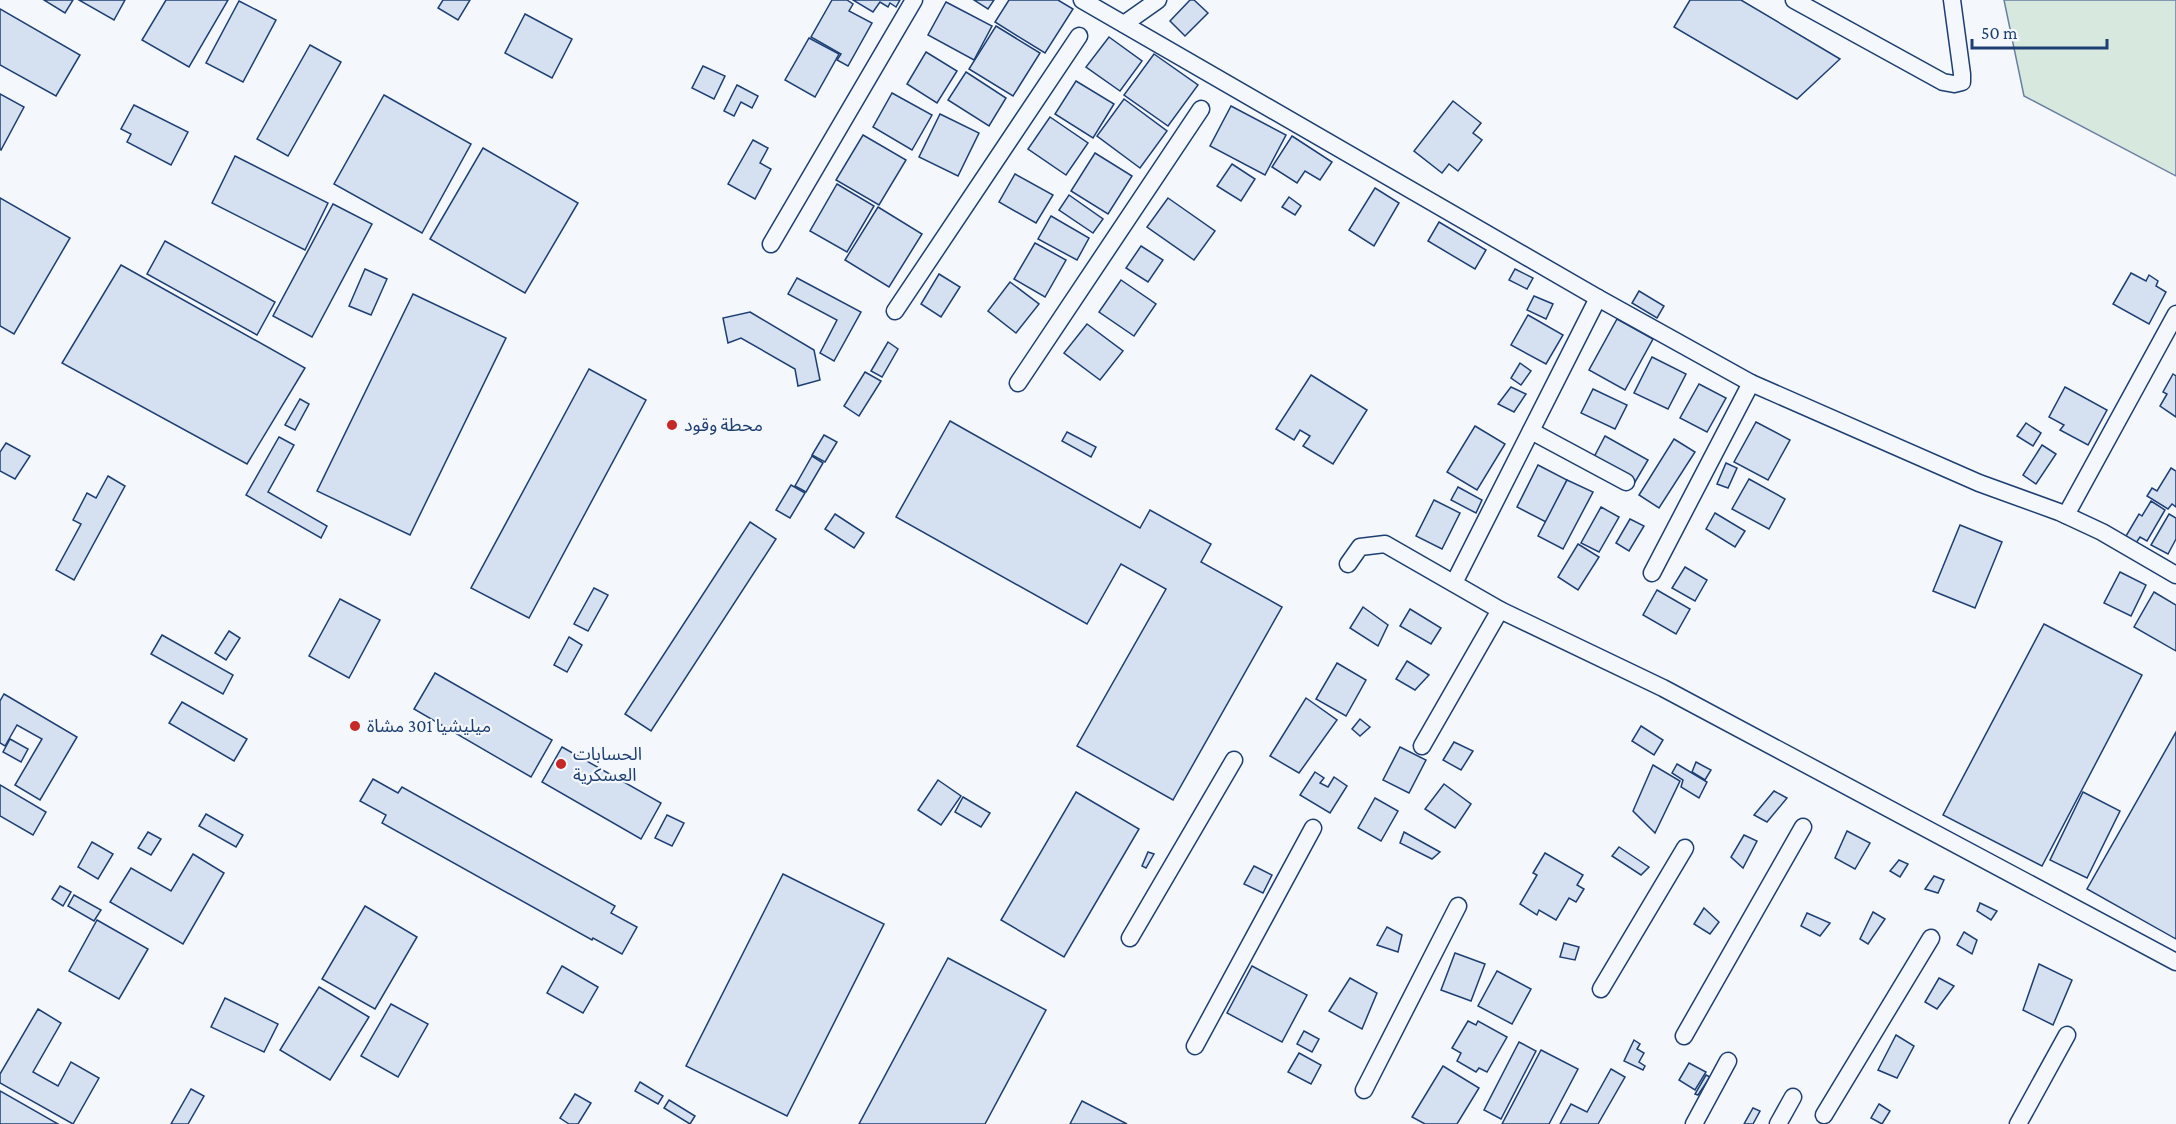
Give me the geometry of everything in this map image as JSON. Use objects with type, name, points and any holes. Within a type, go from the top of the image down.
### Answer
[{"type":"street","points":[[771,244],[914,0]]},
{"type":"street","points":[[1082,0],[1598,298],[1751,383],[1979,483],[2066,515],[2102,532],[2176,575]]},
{"type":"street","points":[[1124,24],[1158,0]]},
{"type":"street","points":[[1794,0],[1818,7],[1943,82],[1954,84],[1962,82],[1962,74],[1952,0]]},
{"type":"street","points":[[895,311],[1079,36]]},
{"type":"street","points":[[1018,383],[1201,110]]},
{"type":"street","points":[[1454,583],[1598,298]]},
{"type":"street","points":[[2066,515],[2176,314]]},
{"type":"street","points":[[1652,573],[1751,383]]},
{"type":"street","points":[[1531,430],[1626,483]]},
{"type":"street","points":[[1348,564],[1360,547],[1385,544],[1500,610],[1663,688],[2176,962]]},
{"type":"street","points":[[1422,746],[1500,610]]},
{"type":"street","points":[[1130,938],[1234,760]]},
{"type":"street","points":[[1684,1036],[1803,827]]},
{"type":"street","points":[[1195,1046],[1313,828]]},
{"type":"street","points":[[1601,988],[1685,848]]},
{"type":"street","points":[[1364,1090],[1458,906]]},
{"type":"street","points":[[1824,1115],[1931,938]]},
{"type":"street","points":[[2019,1124],[2067,1035]]},
{"type":"street","points":[[1694,1124],[1728,1061]]},
{"type":"street","points":[[1778,1124],[1793,1098]]},
{"type":"shaded area","points":[[2004,0],[2176,0],[2176,176],[2024,96]]},
{"type":"building","points":[[44,0],[73,0],[65,13]]},
{"type":"building","points":[[79,0],[125,0],[114,20]]},
{"type":"building","points":[[166,0],[228,0],[189,67],[142,40]]},
{"type":"building","points":[[443,0],[470,0],[458,20],[438,8]]},
{"type":"building","points":[[832,0],[847,0],[853,4],[849,11],[872,23],[848,66],[837,60],[841,54],[811,37]]},
{"type":"building","points":[[853,0],[900,0],[896,7],[890,3],[888,7],[880,2],[873,12]]},
{"type":"building","points":[[974,0],[994,0],[988,9]]},
{"type":"building","points":[[1009,0],[1058,0],[1073,9],[1045,53],[995,22]]},
{"type":"building","points":[[1190,0],[1194,0],[1208,13],[1185,36],[1170,21]]},
{"type":"building","points":[[1690,0],[1741,0],[1840,59],[1797,99],[1674,27]]},
{"type":"building","points":[[239,1],[276,20],[243,82],[206,63]]},
{"type":"building","points":[[946,2],[992,26],[974,60],[928,35]]},
{"type":"building","points":[[0,9],[80,55],[56,96],[0,65]]},
{"type":"building","points":[[525,14],[572,39],[552,78],[505,53]]},
{"type":"building","points":[[996,26],[1040,53],[1013,96],[969,69]]},
{"type":"building","points":[[1109,37],[1142,61],[1120,91],[1086,67]]},
{"type":"building","points":[[809,38],[839,54],[815,97],[785,80]]},
{"type":"building","points":[[310,45],[341,62],[288,156],[257,139]]},
{"type":"building","points":[[926,52],[957,71],[937,103],[907,84]]},
{"type":"building","points":[[1154,54],[1198,85],[1168,126],[1124,95]]},
{"type":"building","points":[[703,66],[725,76],[714,99],[692,88]]},
{"type":"building","points":[[966,72],[1006,98],[989,126],[948,100]]},
{"type":"building","points":[[1076,81],[1114,104],[1093,138],[1055,114]]},
{"type":"building","points":[[737,85],[758,96],[752,108],[741,102],[734,116],[724,111]]},
{"type":"building","points":[[892,93],[932,115],[912,150],[873,127]]},
{"type":"building","points":[[0,94],[24,107],[1,150],[0,149]]},
{"type":"building","points":[[384,95],[471,144],[422,233],[334,184]]},
{"type":"building","points":[[1124,99],[1167,131],[1140,168],[1097,136]]},
{"type":"building","points":[[1453,101],[1481,123],[1473,133],[1482,140],[1458,171],[1449,164],[1442,173],[1414,151]]},
{"type":"building","points":[[134,105],[188,132],[171,165],[127,142],[131,134],[121,129]]},
{"type":"building","points":[[1231,106],[1286,135],[1265,175],[1210,146]]},
{"type":"building","points":[[940,114],[979,133],[958,176],[919,157]]},
{"type":"building","points":[[1050,117],[1088,143],[1066,175],[1028,149]]},
{"type":"building","points":[[863,135],[906,160],[879,205],[836,180]]},
{"type":"building","points":[[1292,136],[1332,162],[1320,180],[1305,171],[1297,183],[1272,167]]},
{"type":"building","points":[[753,140],[768,148],[760,163],[771,169],[755,199],[728,184]]},
{"type":"building","points":[[483,148],[578,203],[525,293],[430,239]]},
{"type":"building","points":[[1095,153],[1132,176],[1108,214],[1071,191]]},
{"type":"building","points":[[235,156],[328,203],[305,250],[212,203]]},
{"type":"building","points":[[1232,164],[1255,179],[1241,201],[1217,186]]},
{"type":"building","points":[[1015,174],[1053,195],[1036,223],[999,202]]},
{"type":"building","points":[[837,184],[874,206],[847,252],[810,231]]},
{"type":"building","points":[[1375,188],[1399,203],[1374,246],[1349,230]]},
{"type":"building","points":[[1069,195],[1103,219],[1093,233],[1059,210]]},
{"type":"building","points":[[1289,197],[1301,206],[1295,215],[1282,207]]},
{"type":"building","points":[[0,198],[70,238],[14,334],[0,326]]},
{"type":"building","points":[[1168,198],[1215,231],[1194,260],[1147,227]]},
{"type":"building","points":[[333,204],[372,224],[312,337],[273,316]]},
{"type":"building","points":[[878,207],[922,234],[889,287],[845,260]]},
{"type":"building","points":[[1051,216],[1089,238],[1077,260],[1038,239]]},
{"type":"building","points":[[1439,222],[1486,250],[1475,269],[1428,241]]},
{"type":"building","points":[[165,241],[275,302],[257,335],[147,274]]},
{"type":"building","points":[[1035,243],[1066,260],[1045,297],[1014,279]]},
{"type":"building","points":[[1141,246],[1163,260],[1148,282],[1126,268]]},
{"type":"building","points":[[121,265],[305,368],[247,464],[62,363]]},
{"type":"building","points":[[365,269],[387,279],[371,315],[349,306]]},
{"type":"building","points":[[1515,269],[1533,278],[1527,289],[1509,280]]},
{"type":"building","points":[[2131,273],[2146,281],[2149,275],[2158,281],[2156,286],[2166,292],[2149,324],[2113,304]]},
{"type":"building","points":[[939,274],[960,287],[941,317],[921,304]]},
{"type":"building","points":[[797,278],[861,312],[834,361],[820,353],[837,320],[788,294]]},
{"type":"building","points":[[1121,280],[1156,304],[1134,336],[1099,312]]},
{"type":"building","points":[[1010,282],[1039,304],[1016,333],[988,311]]},
{"type":"building","points":[[1639,291],[1664,306],[1657,318],[1632,303]]},
{"type":"building","points":[[413,294],[506,338],[410,535],[317,491]]},
{"type":"building","points":[[1534,296],[1553,304],[1546,319],[1527,310]]},
{"type":"building","points":[[750,312],[814,350],[820,380],[798,386],[795,369],[741,338],[728,343],[723,318]]},
{"type":"building","points":[[1528,315],[1563,335],[1546,364],[1511,345]]},
{"type":"building","points":[[1617,319],[1653,339],[1625,390],[1589,370]]},
{"type":"building","points":[[1087,324],[1123,351],[1100,380],[1064,353]]},
{"type":"building","points":[[888,342],[898,349],[882,377],[871,371]]},
{"type":"building","points":[[1652,357],[1686,374],[1668,409],[1634,393]]},
{"type":"building","points":[[1520,363],[1531,371],[1521,385],[1511,378]]},
{"type":"building","points":[[589,369],[646,400],[529,618],[471,588]]},
{"type":"building","points":[[865,372],[881,381],[859,416],[844,406]]},
{"type":"building","points":[[2173,374],[2176,376],[2176,417],[2160,406],[2167,394],[2163,392]]},
{"type":"building","points":[[1311,375],[1367,410],[1333,464],[1303,446],[1310,436],[1300,430],[1294,440],[1276,429]]},
{"type":"building","points":[[1699,384],[1726,398],[1707,432],[1680,418]]},
{"type":"building","points":[[1511,387],[1526,394],[1514,412],[1498,404]]},
{"type":"building","points":[[2065,387],[2107,410],[2088,445],[2060,430],[2064,425],[2049,417]]},
{"type":"building","points":[[1593,389],[1627,405],[1615,429],[1581,413]]},
{"type":"building","points":[[300,399],[309,404],[295,430],[285,425]]},
{"type":"building","points":[[950,421],[1140,528],[1150,510],[1211,544],[1201,562],[1282,607],[1173,800],[1077,746],[1166,589],[1121,564],[1087,624],[896,517]]},
{"type":"building","points":[[1756,422],[1790,440],[1768,480],[1734,462]]},
{"type":"building","points":[[2026,423],[2041,433],[2033,446],[2017,436]]},
{"type":"building","points":[[1475,426],[1505,444],[1477,490],[1447,472]]},
{"type":"building","points":[[1067,432],[1096,447],[1091,457],[1062,441]]},
{"type":"building","points":[[824,435],[837,442],[825,462],[812,455]]},
{"type":"building","points":[[1605,436],[1648,460],[1635,482],[1593,459]]},
{"type":"building","points":[[279,437],[294,445],[268,492],[327,526],[321,538],[246,495]]},
{"type":"building","points":[[1674,439],[1695,452],[1659,508],[1639,495]]},
{"type":"building","points":[[6,443],[30,456],[15,479],[0,471],[0,452]]},
{"type":"building","points":[[2042,445],[2056,454],[2036,484],[2023,475]]},
{"type":"building","points":[[812,456],[823,463],[806,492],[795,486]]},
{"type":"building","points":[[1726,463],[1737,468],[1728,488],[1717,484]]},
{"type":"building","points":[[1538,465],[1567,480],[1546,522],[1517,507]]},
{"type":"building","points":[[2171,468],[2176,471],[2176,507],[2172,504],[2168,509],[2147,496],[2152,488],[2157,491]]},
{"type":"building","points":[[108,476],[125,486],[74,580],[56,570],[81,524],[73,520],[87,493],[96,498]]},
{"type":"building","points":[[1749,479],[1785,499],[1769,529],[1732,509]]},
{"type":"building","points":[[1567,480],[1593,492],[1563,549],[1538,536]]},
{"type":"building","points":[[791,485],[805,493],[790,518],[776,510]]},
{"type":"building","points":[[1458,487],[1482,500],[1476,513],[1451,500]]},
{"type":"building","points":[[1434,500],[1460,513],[1442,549],[1416,536]]},
{"type":"building","points":[[2151,501],[2165,510],[2147,541],[2140,537],[2136,543],[2126,536],[2139,514],[2142,516]]},
{"type":"building","points":[[1601,507],[1619,517],[1599,552],[1581,543]]},
{"type":"building","points":[[1715,513],[1745,531],[1735,547],[1706,529]]},
{"type":"building","points":[[835,514],[864,533],[854,548],[825,529]]},
{"type":"building","points":[[2169,514],[2176,518],[2176,539],[2168,554],[2151,545]]},
{"type":"building","points":[[1630,519],[1644,526],[1629,551],[1616,543]]},
{"type":"building","points":[[750,522],[776,539],[651,731],[625,714]]},
{"type":"building","points":[[1960,525],[2002,542],[1975,608],[1933,591]]},
{"type":"building","points":[[1578,544],[1599,557],[1578,590],[1558,577]]},
{"type":"building","points":[[1685,567],[1707,580],[1695,601],[1672,588]]},
{"type":"building","points":[[2120,572],[2146,585],[2131,616],[2104,603]]},
{"type":"building","points":[[594,588],[608,595],[588,631],[574,624]]},
{"type":"building","points":[[1657,590],[1690,609],[1676,634],[1643,615]]},
{"type":"building","points":[[2154,592],[2176,605],[2176,651],[2134,627]]},
{"type":"building","points":[[340,599],[380,620],[349,678],[309,656]]},
{"type":"building","points":[[1363,607],[1388,625],[1378,646],[1350,628]]},
{"type":"building","points":[[1410,609],[1441,628],[1431,644],[1400,626]]},
{"type":"building","points":[[2044,624],[2142,675],[2042,866],[1943,815]]},
{"type":"building","points":[[229,631],[240,638],[226,660],[215,653]]},
{"type":"building","points":[[162,635],[233,675],[223,694],[151,654]]},
{"type":"building","points":[[569,637],[582,645],[567,672],[554,665]]},
{"type":"building","points":[[1407,661],[1429,675],[1415,690],[1396,679]]},
{"type":"building","points":[[1337,663],[1366,680],[1346,716],[1316,699]]},
{"type":"building","points":[[435,673],[552,740],[531,777],[414,709]]},
{"type":"building","points":[[4,694],[77,737],[40,800],[15,785],[42,739],[17,725],[5,746],[0,743],[0,701]]},
{"type":"building","points":[[1306,698],[1337,720],[1299,773],[1270,756]]},
{"type":"building","points":[[182,702],[247,739],[234,761],[169,723]]},
{"type":"building","points":[[1360,719],[1370,727],[1360,736],[1352,729]]},
{"type":"building","points":[[1641,726],[1663,740],[1654,755],[1632,741]]},
{"type":"building","points":[[2176,732],[2176,939],[2087,889]]},
{"type":"building","points":[[10,739],[28,749],[21,762],[3,752]]},
{"type":"building","points":[[1454,742],[1473,751],[1461,770],[1443,760]]},
{"type":"building","points":[[562,747],[661,803],[641,839],[542,782]]},
{"type":"building","points":[[1400,747],[1426,760],[1409,793],[1383,780]]},
{"type":"building","points":[[1696,762],[1711,770],[1705,780],[1692,772]]},
{"type":"building","points":[[1677,764],[1707,782],[1699,798],[1681,787],[1683,780],[1672,773]]},
{"type":"building","points":[[1653,765],[1680,781],[1655,833],[1633,811]]},
{"type":"building","points":[[1315,772],[1324,778],[1320,783],[1328,787],[1334,777],[1347,786],[1330,813],[1300,795]]},
{"type":"building","points":[[373,779],[398,793],[402,787],[615,906],[611,913],[637,927],[622,954],[593,938],[592,940],[382,823],[386,815],[360,801]]},
{"type":"building","points":[[938,780],[961,796],[941,825],[918,810]]},
{"type":"building","points":[[1444,784],[1471,804],[1455,828],[1425,809]]},
{"type":"building","points":[[0,785],[46,812],[33,835],[0,816]]},
{"type":"building","points":[[1774,791],[1787,798],[1767,822],[1754,815]]},
{"type":"building","points":[[1076,792],[1139,829],[1064,957],[1001,920]]},
{"type":"building","points":[[2083,792],[2120,811],[2087,878],[2050,860]]},
{"type":"building","points":[[963,797],[990,813],[981,827],[955,812]]},
{"type":"building","points":[[1375,798],[1398,811],[1381,841],[1358,828]]},
{"type":"building","points":[[206,814],[243,835],[236,847],[199,826]]},
{"type":"building","points":[[667,815],[684,823],[672,846],[655,838]]},
{"type":"building","points":[[1847,831],[1870,843],[1855,869],[1835,858]]},
{"type":"building","points":[[148,832],[161,839],[151,855],[138,848]]},
{"type":"building","points":[[1404,832],[1440,852],[1432,859],[1400,843]]},
{"type":"building","points":[[1744,835],[1757,841],[1743,868],[1731,857]]},
{"type":"building","points":[[92,842],[113,854],[98,879],[78,867]]},
{"type":"building","points":[[1619,847],[1649,867],[1641,875],[1612,856]]},
{"type":"building","points":[[1148,852],[1154,854],[1146,868],[1142,866]]},
{"type":"building","points":[[1545,853],[1583,875],[1577,885],[1584,889],[1576,902],[1569,898],[1556,920],[1539,910],[1537,915],[1520,904],[1537,875],[1533,873]]},
{"type":"building","points":[[193,854],[224,873],[183,944],[110,902],[131,868],[171,891]]},
{"type":"building","points":[[1899,860],[1908,864],[1900,877],[1890,871]]},
{"type":"building","points":[[1254,866],[1272,875],[1263,893],[1244,884]]},
{"type":"building","points":[[783,874],[884,924],[787,1116],[686,1066]]},
{"type":"building","points":[[1934,876],[1944,880],[1938,893],[1925,889]]},
{"type":"building","points":[[60,886],[71,892],[63,906],[52,899]]},
{"type":"building","points":[[74,895],[101,910],[94,921],[68,906]]},
{"type":"building","points":[[1980,903],[1997,911],[1991,920],[1977,911]]},
{"type":"building","points":[[365,906],[417,937],[375,1009],[322,979]]},
{"type":"building","points":[[1704,908],[1719,922],[1710,934],[1694,924]]},
{"type":"building","points":[[1873,912],[1885,919],[1868,944],[1860,939]]},
{"type":"building","points":[[1807,913],[1830,923],[1820,936],[1801,926]]},
{"type":"building","points":[[97,920],[148,949],[119,999],[69,971]]},
{"type":"building","points":[[1387,927],[1402,935],[1398,952],[1377,945]]},
{"type":"building","points":[[1964,932],[1977,940],[1972,954],[1957,945]]},
{"type":"building","points":[[1564,943],[1579,947],[1575,960],[1560,957]]},
{"type":"building","points":[[1455,953],[1485,964],[1471,1001],[1441,990]]},
{"type":"building","points":[[948,958],[1046,1010],[985,1124],[859,1124]]},
{"type":"building","points":[[2039,964],[2072,980],[2053,1025],[2023,1010]]},
{"type":"building","points":[[562,966],[598,987],[583,1013],[547,993]]},
{"type":"building","points":[[1252,966],[1307,995],[1282,1042],[1227,1013]]},
{"type":"building","points":[[1497,971],[1531,989],[1512,1024],[1478,1006]]},
{"type":"building","points":[[1350,978],[1377,993],[1362,1029],[1329,1011]]},
{"type":"building","points":[[1939,978],[1954,986],[1937,1009],[1925,1002]]},
{"type":"building","points":[[319,987],[369,1017],[330,1080],[280,1050]]},
{"type":"building","points":[[225,998],[278,1024],[264,1052],[211,1027]]},
{"type":"building","points":[[391,1004],[428,1024],[398,1077],[361,1056]]},
{"type":"building","points":[[38,1009],[61,1023],[33,1072],[58,1086],[71,1062],[99,1078],[73,1124],[0,1083],[0,1074]]},
{"type":"building","points":[[1468,1021],[1476,1025],[1478,1021],[1507,1037],[1487,1072],[1479,1068],[1476,1072],[1457,1061],[1461,1053],[1452,1048]]},
{"type":"building","points":[[1304,1031],[1319,1039],[1312,1052],[1297,1044]]},
{"type":"building","points":[[1896,1035],[1914,1046],[1897,1078],[1878,1070]]},
{"type":"building","points":[[1634,1040],[1640,1044],[1637,1049],[1644,1053],[1639,1062],[1645,1066],[1643,1070],[1624,1061]]},
{"type":"building","points":[[1519,1042],[1536,1051],[1501,1119],[1484,1110]]},
{"type":"building","points":[[1541,1050],[1578,1069],[1549,1124],[1502,1124]]},
{"type":"building","points":[[1299,1053],[1321,1065],[1311,1084],[1288,1072]]},
{"type":"building","points":[[1689,1063],[1706,1072],[1695,1090],[1679,1080]]},
{"type":"building","points":[[1443,1066],[1479,1088],[1457,1124],[1425,1124],[1412,1117]]},
{"type":"building","points":[[1611,1069],[1625,1077],[1598,1124],[1560,1124],[1571,1104],[1587,1112]]},
{"type":"building","points":[[1706,1075],[1710,1077],[1698,1095],[1695,1094]]},
{"type":"building","points":[[640,1082],[663,1096],[658,1104],[635,1091]]},
{"type":"building","points":[[191,1089],[204,1096],[188,1124],[171,1124]]},
{"type":"building","points":[[0,1091],[58,1124],[0,1124]]},
{"type":"building","points":[[575,1094],[591,1103],[578,1124],[569,1124],[560,1118]]},
{"type":"building","points":[[669,1100],[695,1116],[690,1124],[664,1108]]},
{"type":"building","points":[[1082,1101],[1127,1124],[1070,1124]]},
{"type":"building","points":[[1879,1104],[1890,1111],[1882,1124],[1871,1118]]},
{"type":"building","points":[[1753,1108],[1760,1111],[1753,1124],[1744,1124]]},
{"type":"place","name":"محطة وقود","points":[[672,425]]},
{"type":"place","name":"ميليشيا 301 مشاة","points":[[355,726]]},
{"type":"place","name":"الحسابات العسكرية","points":[[561,764]]}]
